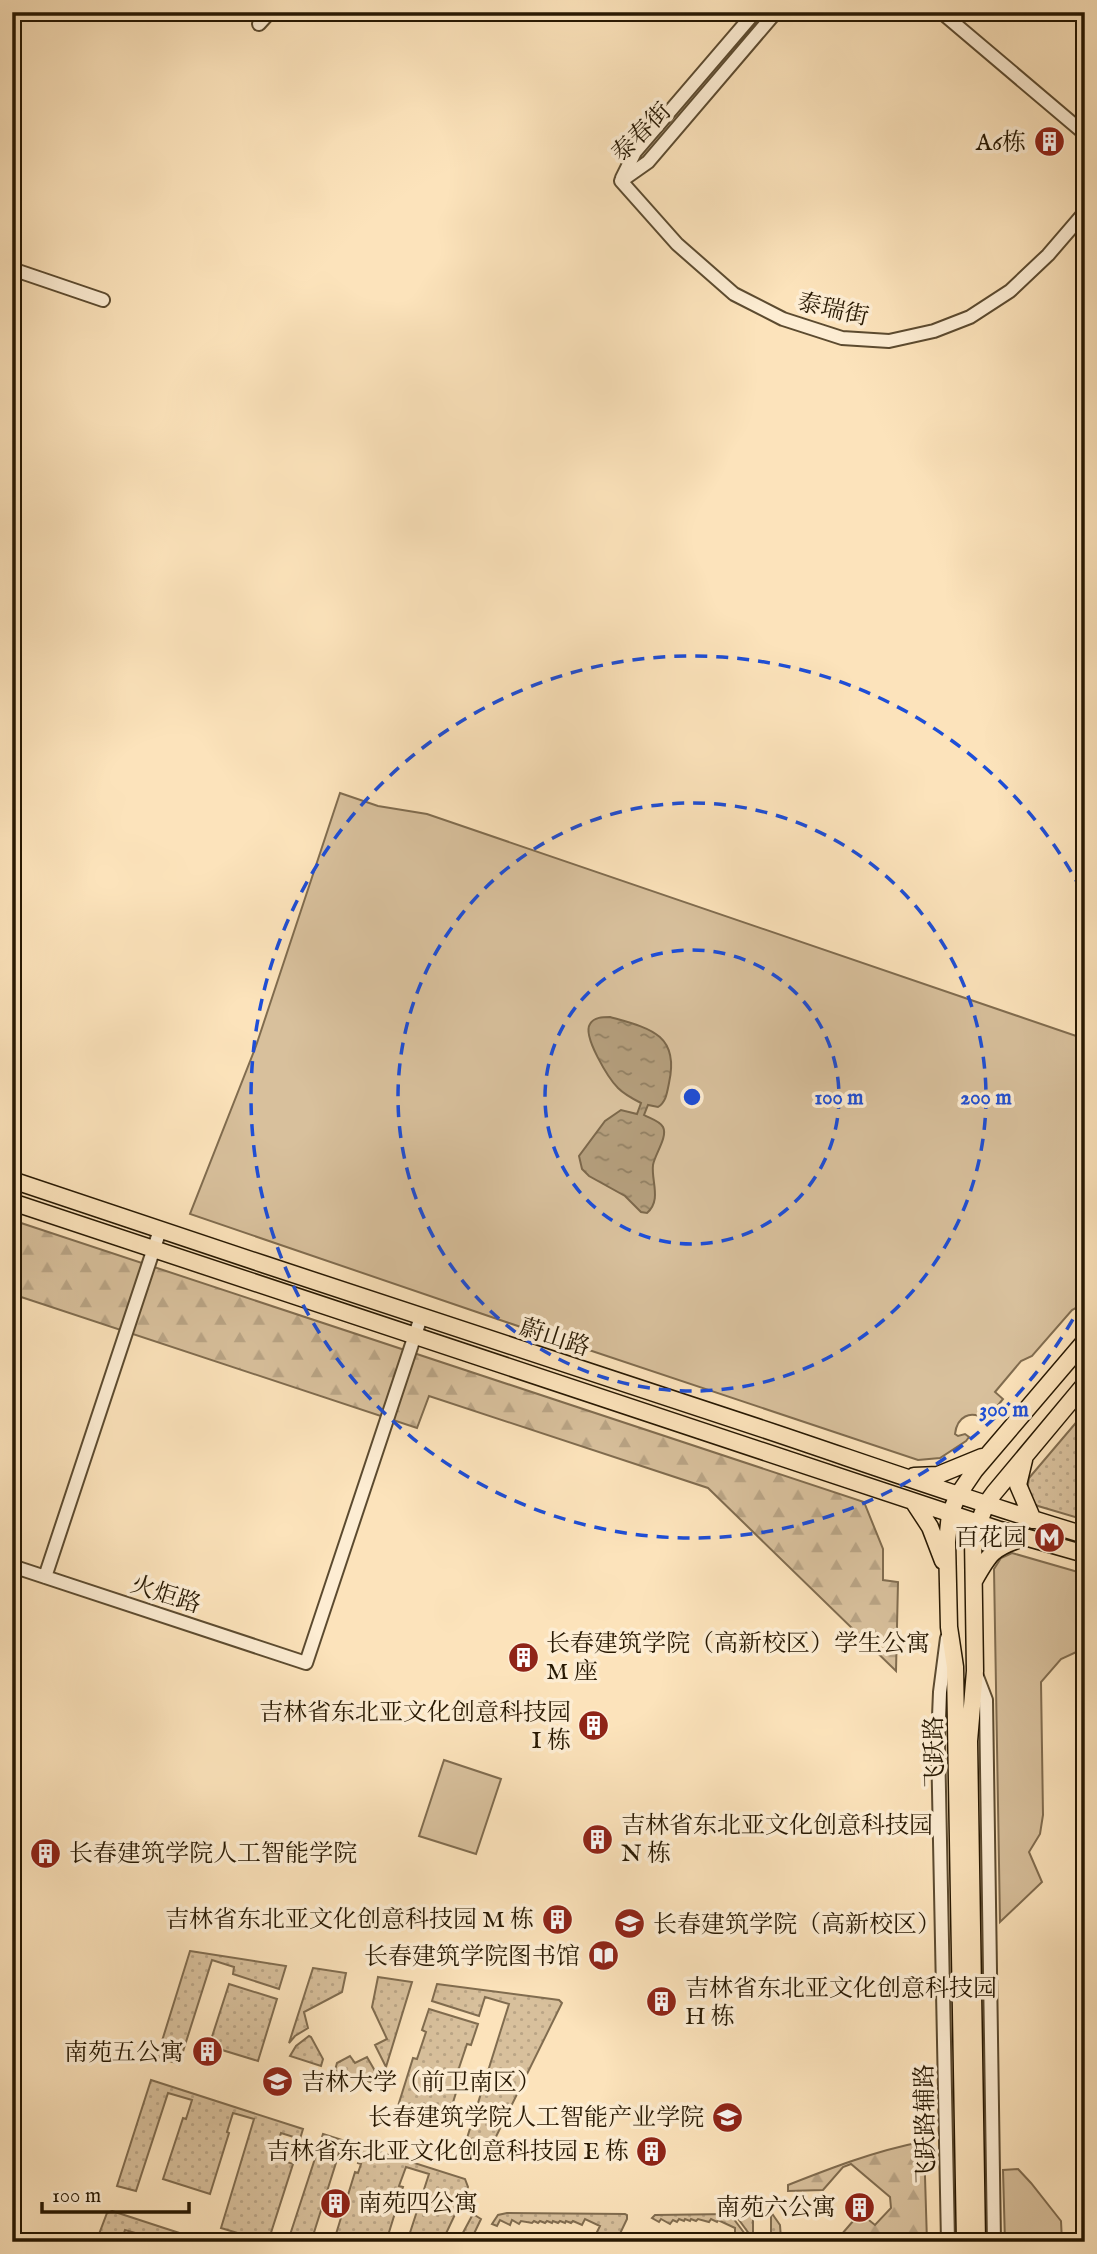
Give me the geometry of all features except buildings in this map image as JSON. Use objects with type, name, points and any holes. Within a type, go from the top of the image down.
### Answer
[{"type":"main road","name":"蔚山路","points":[[12,1180],[1085,1535]]},
{"type":"main road","name":"蔚山路","points":[[12,1202],[950,1514],[1085,1554]]},
{"type":"main road","name":"飞跃路","points":[[965,2242],[956,1667],[949,1627],[947,1530],[958,1495],[975,1470],[1085,1341]]},
{"type":"main road","name":"飞跃路","points":[[977,2242],[969,1741],[975,1671],[973,1538],[986,1504],[1085,1384]]},
{"type":"main road","points":[[904,1476],[938,1475],[988,1454]]},
{"type":"main road","points":[[1025,1454],[1018,1485],[1033,1520]]},
{"type":"main road","points":[[913,1501],[930,1527],[947,1570]]},
{"type":"main road","points":[[974,1581],[988,1556],[1007,1543],[1024,1538]]},
{"type":"street","points":[[259,24],[270,12]]},
{"type":"street","name":"泰春街","points":[[621,181],[635,152],[755,12]]},
{"type":"street","name":"泰春街","points":[[621,181],[648,162],[776,12]]},
{"type":"street","points":[[941,12],[1085,134]]},
{"type":"street","name":"泰瑞街","points":[[621,181],[677,244],[734,294],[783,319],[842,338],[889,341],[934,331],[970,317],[1010,291],[1048,255],[1085,212]]},
{"type":"street","points":[[12,270],[103,300]]},
{"type":"street","points":[[45,1577],[160,1230]]},
{"type":"street","points":[[414,1335],[421,1317]]},
{"type":"street","name":"火炬路","points":[[12,1566],[306,1663],[414,1335]]},
{"type":"street","name":"飞跃路辅路","points":[[948,2242],[938,1715],[949,1627]]},
{"type":"street","points":[[975,1671],[986,1700],[993,2242]]},
{"type":"street","points":[[942,1895],[960,1923]]},
{"type":"street","points":[[945,2034],[961,1995]]},
{"type":"green space","name":"百花园","points":[[340,793],[378,806],[427,814],[1085,1039],[1085,1303],[1072,1310],[1032,1356],[1021,1361],[995,1392],[1003,1399],[986,1420],[975,1415],[961,1419],[955,1434],[965,1434],[969,1437],[966,1441],[940,1458],[918,1460],[190,1214],[256,1046]]},
{"type":"green space","points":[[12,1220],[864,1502],[883,1549],[883,1580],[898,1582],[896,1671],[708,1488],[429,1396],[417,1428],[12,1294]]},
{"type":"green space","points":[[1085,1412],[1085,1520],[1038,1506],[1027,1491],[1029,1478]]},
{"type":"green space","points":[[1012,1553],[1085,1574],[1085,1648],[1061,1659],[1041,1682],[1043,1815],[1040,1834],[1029,1852],[1042,1882],[1000,1922],[994,1569],[1001,1558]]},
{"type":"green space","points":[[444,1760],[501,1779],[476,1854],[419,1836]]},
{"type":"green space","points":[[190,1951],[286,1966],[279,1989],[233,1974],[234,1967],[212,1960],[179,2064],[157,2057]]},
{"type":"green space","points":[[313,1968],[346,1973],[342,1992],[304,2012],[308,2028],[289,2043]]},
{"type":"green space","points":[[378,1977],[412,1982],[386,2067],[375,2045],[387,2039],[372,2007]]},
{"type":"green space","points":[[229,1984],[277,1999],[258,2061],[209,2046]]},
{"type":"green space","points":[[437,1984],[559,2000],[562,2003],[485,2159],[463,2151],[509,2004],[485,1997],[479,2016],[432,2001]]},
{"type":"green space","points":[[429,2009],[478,2024],[471,2045],[467,2044],[458,2071],[462,2073],[447,2122],[398,2106],[413,2058],[417,2059],[426,2032],[422,2030]]},
{"type":"green space","points":[[309,2036],[323,2059],[321,2066],[290,2056],[296,2046]]},
{"type":"green space","points":[[350,2056],[355,2063],[367,2057],[375,2071],[373,2083],[335,2070],[337,2063]]},
{"type":"green space","points":[[151,2080],[303,2129],[300,2139],[281,2133],[273,2157],[293,2164],[268,2242],[221,2228],[254,2119],[233,2113],[210,2194],[163,2179],[183,2118],[186,2119],[192,2100],[168,2093],[136,2191],[117,2186]]},
{"type":"green space","points":[[323,2134],[465,2179],[468,2187],[442,2242],[407,2242],[429,2174],[406,2167],[399,2186],[403,2187],[386,2242],[360,2242],[336,2234],[355,2172],[358,2173],[361,2164],[358,2163],[361,2153],[341,2147],[311,2242],[288,2241]]},
{"type":"green space","points":[[921,2142],[924,2144],[927,2242],[835,2242],[860,2213],[875,2225],[891,2208],[890,2197],[851,2164],[843,2167],[823,2190],[788,2191],[788,2185],[837,2166]]},
{"type":"green space","points":[[1018,2169],[1061,2221],[1062,2242],[1005,2242],[1003,2170]]},
{"type":"green space","points":[[753,2210],[753,2235],[750,2235],[734,2213]]},
{"type":"green space","points":[[112,2211],[207,2242],[148,2242],[149,2237],[125,2230],[121,2242],[96,2242],[107,2213]]},
{"type":"green space","points":[[771,2212],[780,2225],[781,2239],[771,2238]]},
{"type":"green space","points":[[473,2214],[481,2219],[470,2242],[458,2242]]},
{"type":"green space","points":[[625,2214],[627,2219],[616,2242],[592,2242],[600,2226],[585,2219],[582,2225],[573,2221],[521,2221],[519,2224],[512,2220],[510,2225],[500,2220],[497,2226],[492,2224],[498,2215]]},
{"type":"green space","points":[[730,2214],[751,2242],[735,2242],[735,2228],[718,2220],[717,2222],[711,2219],[709,2222],[679,2219],[670,2224],[652,2218],[655,2215]]},
{"type":"water","points":[[610,1017],[649,1030],[665,1043],[670,1054],[671,1067],[666,1097],[658,1107],[648,1105],[644,1115],[659,1123],[664,1131],[663,1141],[653,1165],[654,1202],[647,1213],[641,1212],[625,1196],[589,1176],[582,1169],[579,1156],[605,1121],[621,1110],[637,1114],[641,1103],[618,1088],[593,1047],[590,1024],[596,1019]]},
{"type":"place","name":"A6栋","points":[[1049,142]]},
{"type":"place","name":"百花园","points":[[1050,1537]]},
{"type":"place","name":"长春建筑学院（高新校区）学生公寓 M 座","points":[[523,1657]]},
{"type":"place","name":"吉林省东北亚文化创意科技园 I 栋","points":[[594,1726]]},
{"type":"place","name":"吉林省东北亚文化创意科技园 N 栋","points":[[598,1839]]},
{"type":"place","name":"长春建筑学院人工智能学院","points":[[46,1853]]},
{"type":"place","name":"吉林省东北亚文化创意科技园 M 栋","points":[[557,1919]]},
{"type":"place","name":"长春建筑学院（高新校区）","points":[[630,1924]]},
{"type":"place","name":"长春建筑学院图书馆","points":[[603,1956]]},
{"type":"place","name":"吉林省东北亚文化创意科技园 H 栋","points":[[662,2002]]},
{"type":"place","name":"南苑五公寓","points":[[207,2052]]},
{"type":"place","name":"吉林大学（前卫南区）","points":[[278,2082]]},
{"type":"place","name":"长春建筑学院人工智能产业学院","points":[[727,2117]]},
{"type":"place","name":"吉林省东北亚文化创意科技园 E 栋","points":[[652,2151]]},
{"type":"place","name":"南苑四公寓","points":[[335,2203]]},
{"type":"place","name":"南苑六公寓","points":[[859,2207]]}]
